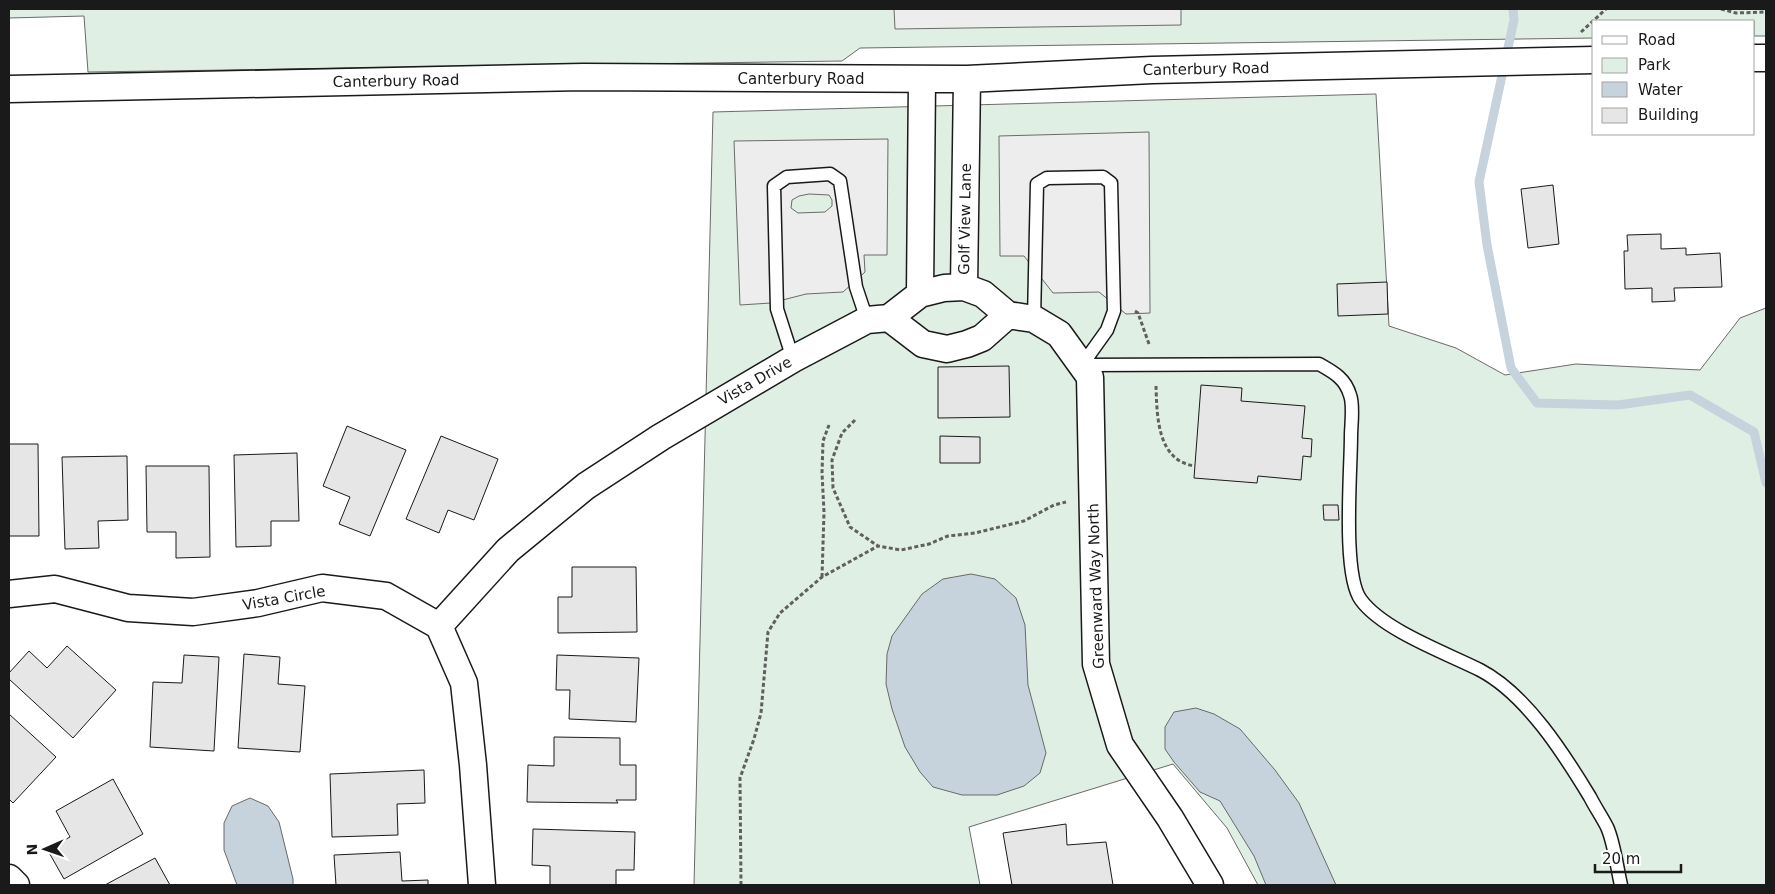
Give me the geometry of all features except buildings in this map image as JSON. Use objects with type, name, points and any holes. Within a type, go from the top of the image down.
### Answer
[{"type":"street","name":"Canterbury Road","points":[[9,89],[583,77],[922,80],[1152,70],[1592,60]]},
{"type":"street","name":"Golf View Lane","points":[[967,79],[964,287],[983,294],[1008,315]]},
{"type":"street","points":[[922,80],[920,294],[944,288],[964,287]]},
{"type":"street","name":"Vista Drive","points":[[439,626],[508,550],[586,486],[661,437],[793,359],[878,319],[920,294]]},
{"type":"street","points":[[878,319],[923,344],[947,349],[982,338],[1008,315],[1034,319],[1059,334],[1086,371]]},
{"type":"street","name":"Greenward Way North","points":[[1086,371],[1096,664],[1120,745],[1170,818],[1210,885]]},
{"type":"street","name":"Vista Circle","points":[[9,594],[55,589],[128,608],[193,612],[258,603],[322,588],[386,596],[439,626]]},
{"type":"street","points":[[439,626],[464,682],[473,765],[482,885]]},
{"type":"street","points":[[9,878],[16,885]]},
{"type":"lane","points":[[793,359],[777,309],[774,186],[787,177],[830,174],[840,181],[856,287],[878,319]]},
{"type":"lane","points":[[1034,319],[1036,184],[1047,178],[1102,177],[1111,184],[1114,311],[1108,330],[1086,371],[1319,364],[1339,376],[1350,395],[1351,572],[1360,600],[1385,623],[1482,671],[1499,681],[1516,697],[1557,746],[1576,773],[1607,828],[1621,885]]},
{"type":"path","points":[[1594,20],[1606,9]]},
{"type":"path","points":[[1721,9],[1736,13],[1766,12]]},
{"type":"path","points":[[1575,38],[1592,22]]},
{"type":"path","points":[[1138,313],[1151,349]]},
{"type":"path","points":[[1156,378],[1156,407],[1161,435],[1166,448],[1175,459],[1185,465],[1195,466]]},
{"type":"path","points":[[854,420],[842,433],[832,460],[833,488],[850,527],[878,546],[901,550],[929,544],[948,536],[975,533],[1024,521],[1054,505],[1072,501]]},
{"type":"path","points":[[822,577],[824,512],[823,441],[829,424]]},
{"type":"path","points":[[741,885],[740,778],[761,713],[768,632],[780,613],[822,577],[878,546]]},
{"type":"green space","points":[[9,9],[1766,9],[1766,36],[1755,36],[1755,20],[1592,20],[1592,38],[860,48],[842,61],[88,72],[84,16],[9,18]]},
{"type":"green space","points":[[1376,94],[1389,326],[1456,348],[1505,375],[1576,364],[1700,370],[1740,318],[1766,308],[1766,885],[1258,885],[1227,828],[1173,764],[969,827],[980,885],[694,885],[713,112]]},
{"type":"shaded area","points":[[894,9],[1181,9],[1181,25],[895,29]]},
{"type":"shaded area","points":[[1149,132],[1150,313],[1126,314],[1099,292],[1053,293],[1024,256],[1000,256],[999,136]]},
{"type":"shaded area","points":[[888,139],[887,255],[864,255],[865,272],[843,292],[806,294],[771,303],[740,305],[734,141]],"holes":[[[809,194],[829,195],[832,200],[832,206],[825,212],[798,213],[791,208],[792,200],[799,196]]]},
{"type":"water","points":[[971,574],[995,579],[1016,598],[1025,625],[1028,685],[1046,753],[1040,773],[1024,786],[997,795],[962,795],[933,787],[920,772],[905,747],[886,684],[887,654],[892,636],[922,594],[943,579]]},
{"type":"water","points":[[1196,708],[1214,714],[1240,729],[1275,770],[1299,803],[1336,885],[1266,885],[1254,856],[1220,801],[1200,792],[1165,749],[1165,727],[1174,712]]},
{"type":"water","points":[[250,798],[268,806],[279,822],[293,885],[237,885],[224,850],[224,823],[232,806]]},
{"type":"waterway","points":[[1513,9],[1514,20],[1479,182],[1487,245],[1511,368],[1537,403],[1618,405],[1690,395],[1754,432],[1766,483]]}]
